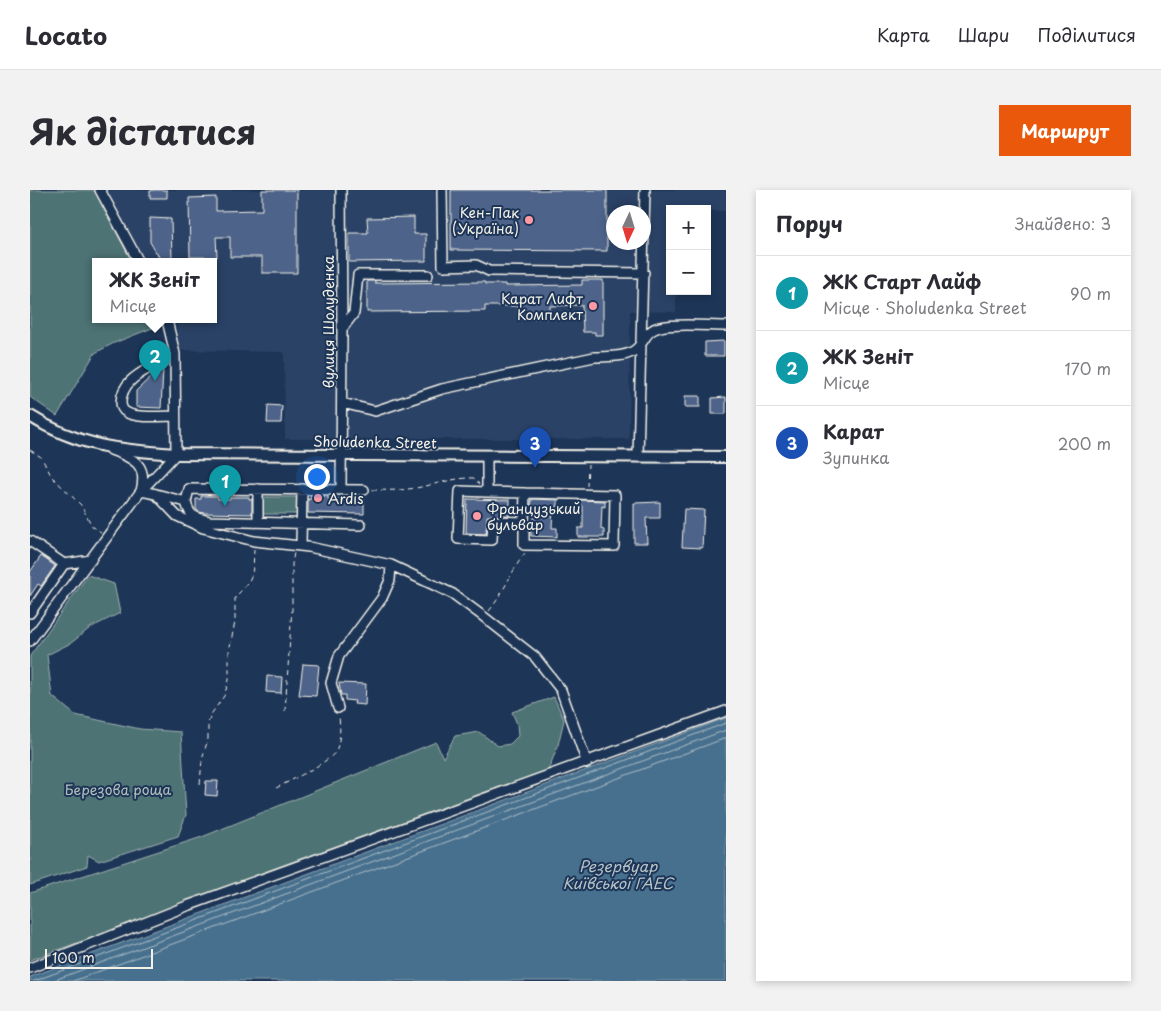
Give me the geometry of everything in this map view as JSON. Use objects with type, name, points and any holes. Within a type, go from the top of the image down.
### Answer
[{"type":"main road","name":"Sholudenka Street","points":[[30,416],[45,426],[71,438],[97,446],[176,454],[726,457]]},
{"type":"street","points":[[100,190],[138,258]]},
{"type":"street","name":"вулиця Шолуденка","points":[[341,190],[341,490]]},
{"type":"street","points":[[442,190],[443,266],[476,265],[489,271],[644,272]]},
{"type":"street","points":[[638,458],[646,190]]},
{"type":"street","points":[[342,329],[354,313],[358,275],[428,275]]},
{"type":"street","points":[[30,641],[140,491],[176,454],[175,354],[168,323]]},
{"type":"street","points":[[342,403],[375,411],[442,388],[594,357],[618,356],[633,352],[649,332],[660,327],[726,326]]},
{"type":"street","points":[[159,362],[129,381],[122,395],[121,407],[125,412],[136,416],[176,416]]},
{"type":"street","points":[[97,446],[128,456],[137,463],[141,470],[143,481],[140,491]]},
{"type":"street","points":[[487,456],[487,492]]},
{"type":"street","points":[[361,525],[209,521],[189,513],[186,502],[190,489],[364,490]]},
{"type":"street","points":[[258,489],[258,522]]},
{"type":"street","points":[[298,545],[302,524],[302,489]]},
{"type":"street","points":[[140,491],[186,502]]},
{"type":"street","points":[[524,522],[493,521],[492,540],[458,539],[460,491],[615,495],[614,546],[524,544],[526,493]]},
{"type":"street","points":[[156,494],[177,516],[203,528],[254,541],[298,545],[391,565],[453,594],[535,658],[561,690],[587,763]]},
{"type":"street","points":[[30,541],[64,564],[91,560]]},
{"type":"street","points":[[30,613],[64,564]]},
{"type":"street","points":[[338,708],[331,683],[338,656],[382,598],[390,580],[391,565]]},
{"type":"street","points":[[30,968],[187,906],[587,763],[726,711]]},
{"type":"path","points":[[30,450],[41,457],[52,477],[81,505],[92,526],[108,536]]},
{"type":"path","points":[[587,494],[588,457]]},
{"type":"path","points":[[364,490],[408,490],[446,483],[460,478],[474,478],[487,492]]},
{"type":"path","points":[[200,784],[202,759],[208,739],[208,723],[212,713],[224,696],[229,680],[229,651],[235,622],[235,597],[247,586],[253,574],[254,541]]},
{"type":"path","points":[[285,711],[292,609],[292,564],[298,545]]},
{"type":"path","points":[[484,617],[499,600],[514,567],[530,545]]},
{"type":"path","points":[[276,788],[318,765],[335,752],[340,733],[338,708]]},
{"type":"shaded area","points":[[106,190],[726,190],[726,211],[711,211],[711,205],[666,205],[666,295],[676,295],[676,312],[630,311],[629,439],[285,439],[284,352],[178,350],[176,323],[217,323],[217,258],[142,258]]},
{"type":"green space","points":[[30,190],[94,190],[130,258],[92,258],[92,323],[159,323],[160,325],[114,343],[95,353],[57,416],[30,397]]},
{"type":"green space","points":[[262,497],[298,497],[298,514],[262,514]]},
{"type":"green space","name":"Березова роща","points":[[88,575],[114,584],[120,613],[90,628],[71,643],[47,655],[52,696],[75,715],[140,729],[181,732],[186,815],[178,836],[99,861],[88,855],[87,866],[30,885],[30,656]]},
{"type":"green space","points":[[554,697],[564,720],[558,745],[548,771],[30,960],[30,893],[202,837],[436,742],[443,758],[455,736],[479,732],[498,746],[510,744],[518,736],[517,724],[512,712]]},
{"type":"water","name":"Резервуар Київської ГАЕС","points":[[726,718],[726,981],[30,981],[30,977]]},
{"type":"building","points":[[167,190],[167,198],[150,198],[150,191]]},
{"type":"building","points":[[262,190],[297,190],[297,273],[262,273],[262,257],[230,257],[230,237],[216,237],[217,257],[190,257],[189,198],[216,197],[216,211],[262,210]]},
{"type":"building","name":"Кен-Пак (Україна)","points":[[451,190],[607,190],[607,251],[451,250]]},
{"type":"building","points":[[414,217],[414,234],[426,234],[426,261],[349,262],[349,233],[368,233],[367,218]]},
{"type":"building","points":[[150,218],[171,219],[172,258],[160,258],[150,242]]},
{"type":"building","points":[[582,280],[603,280],[603,335],[595,335],[595,332],[583,332],[582,305],[550,306],[550,318],[518,319],[518,306],[485,306],[485,311],[367,312],[367,281],[375,281],[375,283],[485,282],[485,284],[505,284],[505,286],[582,285]]},
{"type":"building","points":[[724,341],[724,356],[705,356],[705,342]]},
{"type":"building","points":[[158,370],[163,370],[161,408],[136,407],[136,391]]},
{"type":"building","points":[[685,396],[700,396],[700,407],[685,407]]},
{"type":"building","points":[[726,397],[726,414],[712,414],[712,398]]},
{"type":"building","points":[[268,405],[282,406],[281,423],[267,423]]},
{"type":"building","points":[[201,496],[218,496],[218,499],[249,497],[249,499],[252,499],[252,514],[199,512],[196,509],[196,499],[201,499]]},
{"type":"building","points":[[311,496],[328,496],[328,499],[359,497],[359,499],[364,499],[364,514],[308,513],[308,499],[311,499]]},
{"type":"building","name":"Французький бульвар","points":[[467,499],[510,500],[510,515],[487,516],[486,534],[466,533]]},
{"type":"building","points":[[532,499],[558,500],[558,507],[553,507],[552,528],[557,528],[557,537],[531,536],[531,529],[534,529],[534,507],[531,507]]},
{"type":"building","points":[[579,500],[605,501],[605,507],[602,506],[601,529],[604,530],[604,537],[578,537],[578,528],[583,528],[583,506],[579,506]]},
{"type":"building","points":[[660,502],[660,518],[646,518],[647,543],[634,543],[634,503]]},
{"type":"building","points":[[684,509],[704,510],[702,548],[682,547]]},
{"type":"building","points":[[41,556],[55,566],[41,586],[38,584],[30,596],[30,572]]},
{"type":"building","points":[[303,664],[319,665],[316,696],[299,695]]},
{"type":"building","points":[[267,676],[282,677],[281,693],[266,692]]},
{"type":"building","points":[[339,683],[366,684],[365,705],[354,704],[355,701],[345,700],[345,695],[341,695]]},
{"type":"building","points":[[206,781],[218,781],[217,796],[205,795]]},
{"type":"place","name":"Кен-Пак (Україна)","points":[[529,220]]},
{"type":"place","name":"Карат Лифт Комплект","points":[[593,306]]},
{"type":"place","name":"ЖК Зеніт","points":[[155,381]]},
{"type":"place","name":"Карат","points":[[535,468]]},
{"type":"place","name":"Ardis","points":[[318,498]]},
{"type":"place","name":"ЖК Старт Лайф","points":[[225,506]]},
{"type":"place","name":"Французький бульвар","points":[[477,516]]}]
